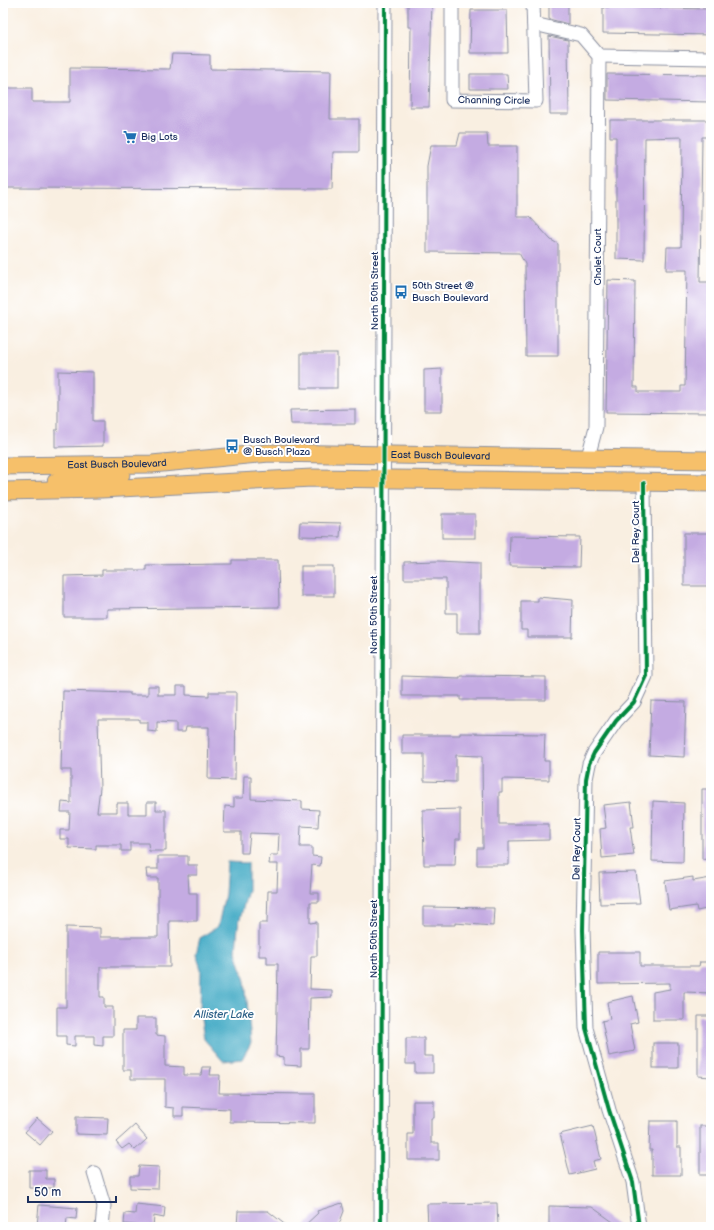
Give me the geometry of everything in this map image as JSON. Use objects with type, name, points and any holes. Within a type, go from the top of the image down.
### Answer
[{"type":"main road","name":"East Busch Boulevard","points":[[3,466],[152,464],[269,453],[711,460]]},
{"type":"main road","points":[[38,492],[60,480],[118,475],[152,464]]},
{"type":"main road","points":[[3,491],[38,492],[312,478],[711,483]]},
{"type":"street","name":"North 50th Street","points":[[381,1227],[382,454],[385,3]]},
{"type":"street","name":"Channing Circle","points":[[452,3],[452,100],[536,101],[533,3]]},
{"type":"street","points":[[534,24],[581,35],[599,56],[711,58]]},
{"type":"street","name":"Chalet Court","points":[[588,457],[596,432],[599,56]]},
{"type":"street","name":"Del Rey Court","points":[[639,1227],[633,1182],[609,1110],[586,1028],[583,930],[586,779],[589,764],[616,721],[634,702],[646,676],[644,483]]},
{"type":"street","points":[[94,1173],[104,1206],[102,1227]]},
{"type":"water","name":"Allister Lake","points":[[227,862],[248,863],[248,890],[238,926],[236,951],[245,981],[251,1043],[242,1059],[223,1061],[204,1039],[200,1012],[201,969],[196,954],[200,938],[218,926],[225,894]]},
{"type":"building","points":[[408,3],[432,3],[429,107],[410,107],[411,27],[408,27]]},
{"type":"building","points":[[549,3],[568,3],[568,24],[549,19]]},
{"type":"building","points":[[603,7],[711,9],[711,35],[603,33]]},
{"type":"building","points":[[471,10],[507,10],[508,53],[470,53]]},
{"type":"building","points":[[549,36],[568,40],[569,114],[550,114]]},
{"type":"building","points":[[172,54],[210,55],[210,69],[331,71],[330,119],[359,119],[359,152],[333,152],[332,189],[3,188],[3,88],[32,88],[32,102],[70,102],[70,68],[170,69]]},
{"type":"building","points":[[470,74],[507,74],[508,89],[470,89]]},
{"type":"building","points":[[607,74],[711,75],[711,102],[607,100]]},
{"type":"building","points":[[610,120],[709,120],[709,137],[702,137],[700,282],[711,282],[711,413],[606,412],[608,280],[635,281],[634,387],[638,387],[638,392],[681,392],[681,386],[685,386],[687,270],[666,270],[667,247],[681,247],[682,137],[645,138],[644,260],[616,259],[616,137],[610,137]]},
{"type":"building","points":[[460,133],[487,133],[488,146],[517,146],[517,217],[530,217],[551,240],[558,244],[558,356],[526,356],[525,264],[519,253],[427,252],[427,166],[431,145],[457,145]]},
{"type":"building","points":[[301,353],[337,353],[337,388],[301,388]]},
{"type":"building","points":[[442,369],[442,411],[424,411],[424,370]]},
{"type":"building","points":[[58,371],[93,372],[93,421],[103,421],[103,446],[55,447],[55,430],[58,430]]},
{"type":"building","points":[[355,409],[355,424],[291,424],[290,410]]},
{"type":"building","points":[[442,514],[475,514],[475,538],[442,538]]},
{"type":"building","points":[[300,522],[341,523],[340,537],[299,536]]},
{"type":"building","points":[[684,533],[711,533],[709,586],[684,586]]},
{"type":"building","points":[[510,536],[580,537],[579,567],[509,566]]},
{"type":"building","points":[[232,560],[278,560],[279,607],[107,609],[107,617],[64,617],[64,576],[102,575],[102,570],[146,570],[146,565],[232,564]]},
{"type":"building","points":[[438,561],[480,563],[480,633],[457,633],[457,613],[446,613],[446,579],[404,579],[404,562]]},
{"type":"building","points":[[301,566],[334,566],[334,596],[301,596]]},
{"type":"building","points":[[538,597],[573,600],[572,637],[527,637],[527,630],[521,630],[521,601],[538,601]]},
{"type":"building","points":[[402,676],[460,678],[460,676],[546,677],[546,700],[460,700],[460,696],[402,696]]},
{"type":"building","points":[[148,686],[158,686],[158,695],[177,695],[177,686],[186,686],[186,695],[209,696],[209,692],[236,692],[235,780],[208,779],[209,727],[186,727],[185,732],[176,732],[176,723],[157,722],[157,732],[148,731],[148,722],[139,722],[139,719],[98,719],[100,788],[97,812],[117,812],[117,803],[128,803],[128,814],[147,814],[147,802],[156,802],[156,810],[166,810],[166,851],[149,851],[148,843],[130,843],[130,851],[121,851],[121,845],[96,845],[96,849],[69,848],[69,839],[60,839],[60,830],[69,830],[70,812],[61,812],[62,802],[71,803],[71,770],[61,770],[63,691],[148,695]]},
{"type":"building","points":[[651,701],[686,702],[684,757],[649,755]]},
{"type":"building","points":[[460,733],[545,734],[544,761],[549,761],[549,780],[502,779],[502,792],[499,792],[499,824],[549,824],[549,840],[509,841],[509,865],[477,865],[477,848],[483,848],[482,756],[456,755],[456,782],[424,781],[424,754],[402,754],[402,735],[460,735]]},
{"type":"building","points":[[244,776],[251,776],[251,799],[302,801],[302,809],[319,810],[318,827],[301,826],[300,847],[312,847],[312,856],[321,857],[320,866],[312,865],[310,893],[319,893],[319,902],[310,902],[310,923],[317,922],[317,956],[311,956],[310,989],[332,990],[332,997],[310,998],[309,1049],[301,1049],[301,1066],[284,1065],[284,1057],[276,1056],[278,964],[267,964],[267,956],[259,956],[259,923],[267,923],[268,891],[277,891],[278,864],[269,864],[270,855],[278,855],[279,834],[250,833],[248,853],[241,853],[241,832],[224,832],[225,806],[234,807],[234,798],[243,798]]},
{"type":"building","points":[[702,789],[711,789],[711,860],[702,859]]},
{"type":"building","points":[[653,801],[684,803],[683,862],[652,861]]},
{"type":"building","points":[[631,802],[634,827],[630,827],[634,855],[602,858],[600,829],[606,828],[603,805]]},
{"type":"building","points":[[460,809],[460,839],[456,839],[455,865],[424,865],[423,810]]},
{"type":"building","points":[[158,856],[188,856],[188,865],[197,865],[197,875],[188,875],[189,893],[197,893],[197,921],[169,921],[170,967],[100,967],[100,997],[104,997],[104,1007],[113,1007],[113,1036],[103,1036],[103,1046],[94,1045],[94,1036],[75,1036],[75,1046],[66,1045],[66,1036],[57,1036],[57,1007],[66,1007],[66,927],[100,928],[100,937],[158,937],[158,878],[147,878],[146,869],[158,869]]},
{"type":"building","points":[[636,872],[640,903],[600,904],[599,873]]},
{"type":"building","points":[[693,877],[693,881],[711,878],[711,908],[697,911],[696,906],[669,910],[665,881]]},
{"type":"building","points":[[423,907],[494,908],[493,926],[455,923],[455,925],[423,925]]},
{"type":"building","points":[[598,952],[640,952],[640,966],[699,966],[700,962],[711,962],[711,993],[684,992],[684,1020],[653,1020],[653,992],[670,989],[670,983],[598,984]]},
{"type":"building","points":[[633,996],[638,1022],[630,1024],[635,1051],[609,1056],[602,1021],[610,1019],[607,1002]]},
{"type":"building","points":[[698,1016],[711,1016],[711,1077],[698,1076]]},
{"type":"building","points":[[136,1018],[156,1018],[156,1035],[165,1036],[165,1066],[184,1067],[184,1075],[201,1075],[202,1067],[211,1067],[210,1075],[220,1075],[219,1093],[315,1094],[315,1123],[230,1122],[230,1109],[183,1107],[183,1116],[174,1116],[174,1108],[165,1107],[165,1079],[131,1079],[131,1070],[123,1070],[123,1030],[136,1030]]},
{"type":"building","points":[[406,1038],[424,1038],[424,1056],[433,1056],[433,1073],[415,1073],[415,1064],[406,1064]]},
{"type":"building","points":[[653,1043],[678,1043],[678,1068],[653,1068]]},
{"type":"building","points":[[413,1101],[434,1101],[434,1118],[431,1118],[431,1143],[439,1143],[439,1160],[408,1160],[408,1134],[413,1134]]},
{"type":"building","points":[[76,1117],[108,1118],[107,1135],[76,1134]]},
{"type":"building","points":[[37,1118],[52,1131],[40,1145],[25,1132]]},
{"type":"building","points":[[650,1121],[677,1121],[677,1147],[681,1147],[681,1175],[652,1175],[652,1150],[649,1150]]},
{"type":"building","points":[[135,1125],[147,1139],[135,1150],[129,1144],[122,1149],[116,1142]]},
{"type":"building","points":[[593,1126],[601,1159],[593,1161],[595,1169],[570,1175],[560,1134]]},
{"type":"building","points":[[700,1126],[711,1126],[711,1175],[700,1175]]},
{"type":"building","points":[[139,1166],[159,1167],[158,1189],[130,1188],[130,1176],[138,1176]]},
{"type":"building","points":[[29,1170],[46,1170],[46,1179],[54,1179],[54,1188],[29,1188]]},
{"type":"building","points":[[342,1203],[344,1211],[338,1227],[303,1227],[318,1213],[317,1211]]},
{"type":"building","points":[[497,1203],[498,1227],[428,1227],[427,1204]]},
{"type":"building","points":[[136,1204],[165,1207],[164,1218],[154,1216],[153,1227],[124,1224],[125,1213],[135,1214]]},
{"type":"building","points":[[39,1205],[77,1208],[76,1219],[67,1218],[66,1227],[37,1226]]},
{"type":"building","points":[[549,1206],[592,1207],[620,1227],[549,1227]]},
{"type":"building","points":[[238,1211],[268,1211],[288,1227],[237,1227]]},
{"type":"cycle path","points":[[381,1227],[385,3]]},
{"type":"cycle path","points":[[639,1227],[633,1182],[609,1110],[586,1028],[583,930],[586,779],[589,764],[594,753],[616,721],[634,702],[646,676],[644,483]]},
{"type":"place","name":"Big Lots","points":[[130,137]]},
{"type":"place","name":"50th Street @ Busch Boulevard","points":[[401,292]]},
{"type":"place","name":"Busch Boulevard @ Busch Plaza","points":[[232,446]]}]
